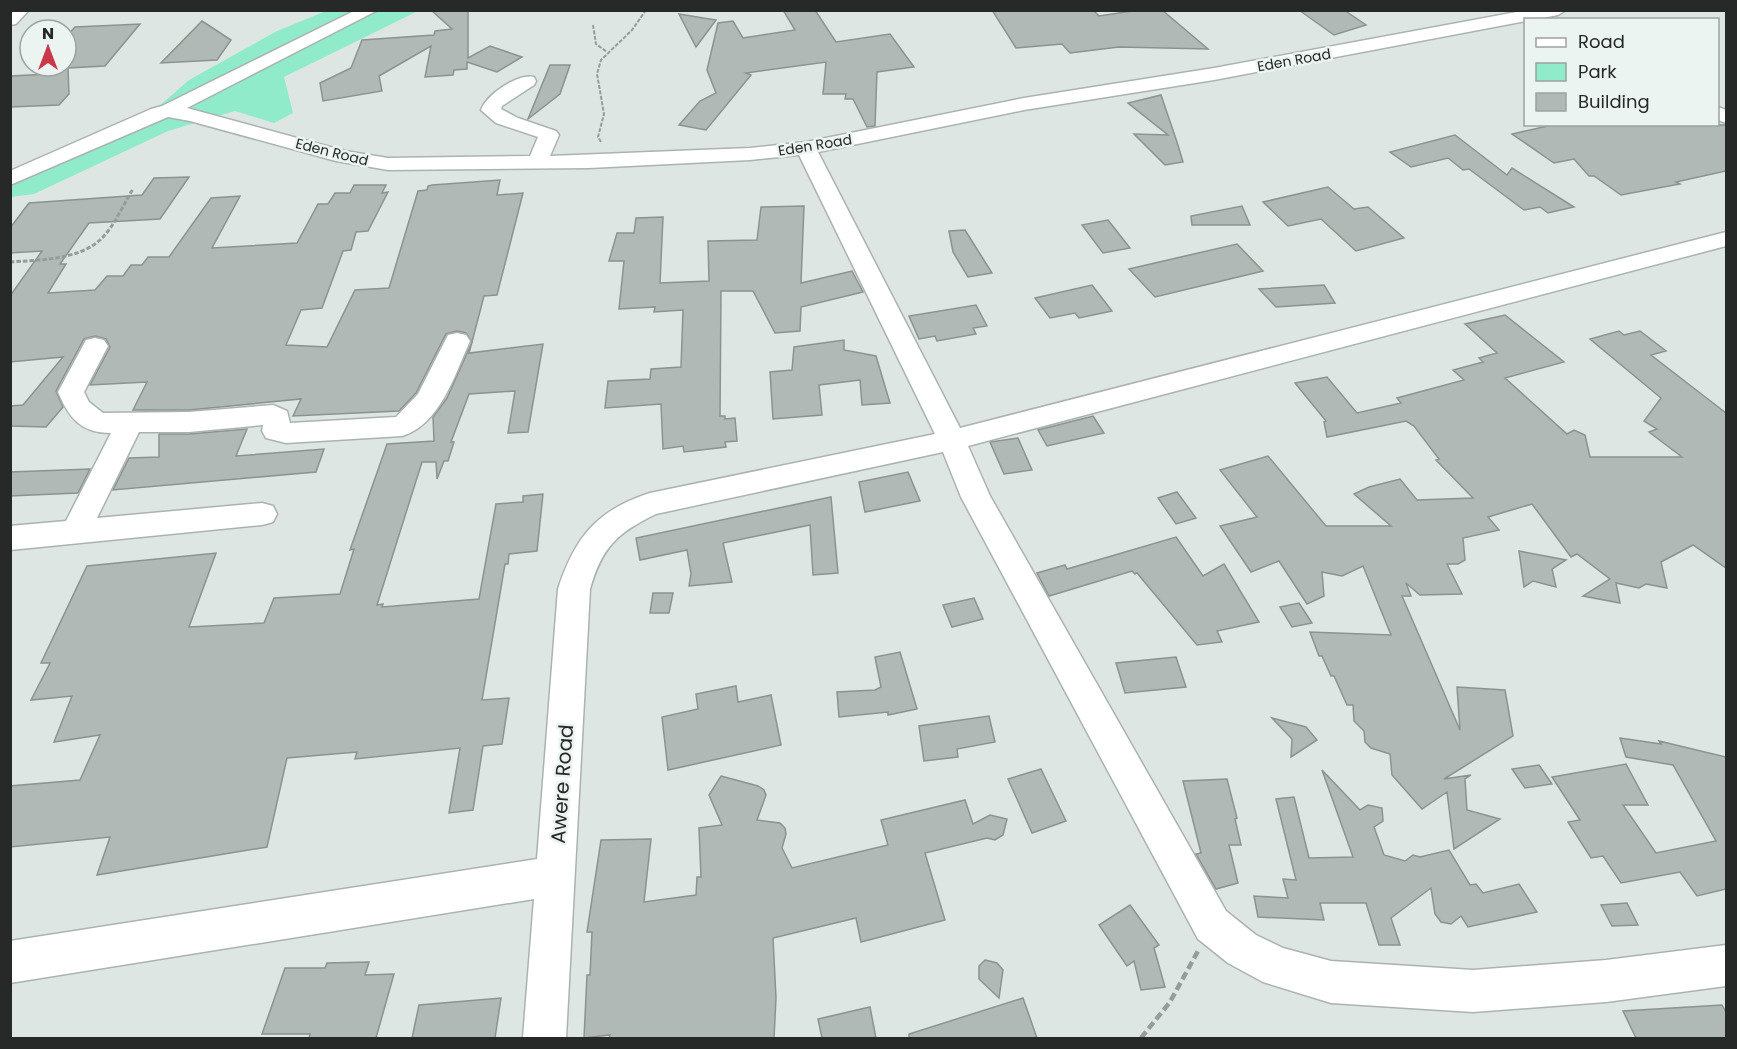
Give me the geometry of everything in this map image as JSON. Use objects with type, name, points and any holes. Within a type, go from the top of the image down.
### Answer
[{"type":"street","points":[[10,20],[21,10]]},
{"type":"street","points":[[168,111],[370,10]]},
{"type":"street","name":"Eden Road","points":[[76,148],[158,113],[168,111],[192,115],[372,163],[405,165],[537,163],[750,154],[806,148],[1024,104],[1214,74],[1546,14]]},
{"type":"street","points":[[527,81],[493,103],[491,110],[495,114],[549,135],[537,163]]},
{"type":"street","points":[[10,160],[76,148]]},
{"type":"street","points":[[10,179],[76,148]]},
{"type":"street","points":[[806,148],[952,440],[976,497],[1212,925],[1242,949],[1278,967],[1331,982],[1473,992],[1606,981],[1726,966]]},
{"type":"street","name":"Awere Road","points":[[545,1038],[574,589],[582,561],[598,536],[621,517],[650,504],[952,440],[1726,239]]},
{"type":"street","points":[[96,346],[71,392],[78,408],[97,423],[189,422],[273,415],[277,418],[276,431],[286,433],[402,426],[410,423],[422,410],[457,341]]},
{"type":"street","points":[[75,532],[129,424]]},
{"type":"street","points":[[10,538],[262,514]]},
{"type":"street","points":[[10,962],[556,876]]},
{"type":"path","points":[[611,161],[598,137],[604,114],[597,74],[607,52],[632,30],[646,10]]},
{"type":"path","points":[[593,25],[597,44],[607,52]]},
{"type":"path","points":[[10,262],[49,258],[81,250],[100,241],[133,189]]},
{"type":"path","points":[[1142,1038],[1170,1002],[1212,925]]},
{"type":"green space","points":[[326,11],[418,11],[284,77],[293,113],[274,123],[235,111],[168,131],[34,194],[11,197],[11,185],[141,122],[189,80],[277,31]]},
{"type":"building","points":[[431,10],[468,10],[468,58],[490,46],[522,57],[497,72],[467,62],[467,69],[454,70],[453,75],[425,77],[431,46],[379,76],[382,91],[323,101],[320,83],[351,68],[362,40],[434,35],[435,31],[452,29]]},
{"type":"building","points":[[783,10],[815,10],[836,42],[890,34],[914,67],[877,72],[875,126],[867,127],[853,99],[845,99],[846,94],[823,94],[826,62],[746,73],[751,75],[706,130],[679,125],[700,101],[716,93],[707,70],[718,23],[733,21],[743,38],[795,30]]},
{"type":"building","points":[[992,10],[1093,10],[1099,16],[1139,10],[1162,10],[1208,49],[1119,47],[1070,53],[1062,44],[1016,48]]},
{"type":"building","points":[[1299,10],[1344,10],[1366,25],[1334,35]]},
{"type":"building","points":[[679,14],[716,20],[696,47]]},
{"type":"building","points":[[202,21],[231,40],[217,60],[161,63]]},
{"type":"building","points":[[140,24],[105,66],[78,67],[78,27]]},
{"type":"building","points":[[550,65],[570,65],[560,94],[528,119]]},
{"type":"building","points":[[10,76],[68,78],[69,94],[59,105],[10,107]]},
{"type":"building","points":[[1161,95],[1183,162],[1165,165],[1134,134],[1168,135],[1128,103]]},
{"type":"building","points":[[1726,125],[1726,171],[1676,182],[1680,184],[1621,195],[1594,176],[1589,176],[1574,159],[1554,163],[1512,134],[1548,126]]},
{"type":"building","points":[[1455,135],[1507,175],[1512,168],[1574,207],[1548,213],[1540,207],[1524,210],[1469,169],[1463,170],[1448,158],[1411,167],[1390,152]]},
{"type":"building","points":[[189,177],[160,219],[89,223],[60,264],[66,264],[48,293],[95,290],[107,276],[123,276],[131,265],[142,265],[148,257],[169,257],[211,198],[240,196],[212,248],[297,243],[318,204],[328,204],[335,193],[350,193],[354,185],[386,185],[382,193],[388,192],[368,231],[356,232],[351,250],[343,251],[322,308],[301,310],[286,345],[327,347],[355,290],[389,288],[418,191],[427,190],[428,186],[432,185],[500,180],[497,195],[523,193],[497,295],[484,296],[472,342],[466,333],[457,331],[446,334],[416,393],[399,411],[293,416],[301,399],[189,410],[133,410],[147,382],[90,385],[110,347],[106,339],[95,336],[84,339],[56,391],[63,407],[46,427],[10,426],[10,406],[23,405],[63,357],[10,362],[10,296],[42,251],[10,253],[10,228],[29,203],[142,195],[154,178]]},
{"type":"building","points":[[1328,187],[1354,209],[1368,207],[1404,238],[1356,251],[1321,219],[1288,226],[1263,202]]},
{"type":"building","points":[[804,206],[801,283],[852,271],[863,292],[801,307],[800,331],[775,333],[753,291],[721,291],[720,416],[725,416],[725,419],[735,418],[737,441],[725,442],[726,447],[684,452],[683,446],[663,449],[661,404],[605,408],[608,381],[650,379],[651,369],[681,367],[683,310],[654,312],[655,307],[619,309],[624,261],[609,261],[617,233],[634,233],[636,218],[663,217],[660,283],[709,281],[708,241],[757,240],[761,207]]},
{"type":"building","points":[[1242,206],[1250,225],[1192,225],[1191,216]]},
{"type":"building","points":[[1108,220],[1130,248],[1103,253],[1082,225]]},
{"type":"building","points":[[965,230],[992,273],[968,277],[953,252],[949,231]]},
{"type":"building","points":[[1237,244],[1263,271],[1155,297],[1129,269]]},
{"type":"building","points":[[1092,285],[1112,311],[1079,318],[1075,313],[1050,318],[1035,298]]},
{"type":"building","points":[[1324,285],[1335,303],[1276,307],[1259,289]]},
{"type":"building","points":[[976,305],[987,326],[973,328],[976,334],[937,341],[935,336],[919,339],[909,316]]},
{"type":"building","points":[[1505,315],[1564,362],[1505,378],[1567,434],[1574,430],[1585,435],[1590,457],[1682,457],[1649,432],[1657,429],[1644,421],[1661,398],[1590,339],[1619,331],[1624,335],[1640,331],[1666,351],[1651,355],[1726,413],[1726,568],[1693,545],[1661,562],[1667,588],[1646,584],[1639,588],[1616,583],[1620,603],[1583,596],[1610,579],[1577,554],[1571,557],[1532,504],[1488,517],[1499,530],[1463,538],[1465,560],[1458,564],[1447,564],[1462,594],[1420,595],[1406,583],[1411,596],[1402,596],[1460,730],[1457,687],[1505,690],[1513,736],[1444,779],[1471,775],[1465,779],[1467,810],[1500,819],[1454,849],[1447,792],[1422,809],[1392,775],[1390,754],[1371,748],[1365,742],[1364,731],[1354,721],[1353,705],[1347,705],[1334,676],[1331,676],[1322,656],[1319,656],[1310,632],[1391,635],[1363,566],[1342,576],[1322,572],[1324,596],[1307,604],[1279,561],[1251,572],[1220,526],[1257,517],[1220,470],[1268,456],[1326,526],[1391,526],[1354,494],[1369,487],[1400,479],[1417,500],[1473,498],[1436,460],[1439,459],[1414,426],[1406,421],[1327,437],[1324,422],[1326,421],[1295,383],[1327,377],[1357,413],[1401,403],[1397,398],[1464,380],[1453,370],[1483,362],[1479,358],[1497,353],[1465,324]]},
{"type":"building","points":[[844,340],[844,350],[876,356],[890,403],[862,405],[860,380],[819,385],[822,415],[773,419],[770,372],[792,370],[794,347]]},
{"type":"building","points":[[472,342],[469,353],[543,344],[528,432],[508,433],[515,391],[469,394],[451,442],[454,442],[448,461],[444,461],[437,479],[436,462],[422,462],[377,605],[383,604],[382,607],[479,599],[496,504],[523,502],[523,496],[543,494],[537,551],[509,554],[508,564],[505,564],[482,700],[509,698],[502,744],[483,746],[473,810],[449,813],[460,748],[355,759],[357,752],[287,758],[267,847],[97,875],[110,837],[10,847],[10,786],[80,780],[100,735],[54,742],[72,696],[31,700],[50,663],[41,663],[87,566],[216,553],[189,627],[264,623],[274,598],[340,594],[354,549],[350,550],[387,444],[434,441],[433,417],[447,398]]},
{"type":"building","points":[[1093,416],[1104,433],[1047,446],[1038,430]]},
{"type":"building","points":[[247,429],[236,456],[324,449],[316,472],[113,490],[129,458],[159,457],[159,434]]},
{"type":"building","points":[[1018,438],[1032,470],[1004,474],[990,442]]},
{"type":"building","points":[[90,469],[78,493],[10,496],[10,472]]},
{"type":"building","points":[[908,472],[920,501],[865,512],[859,482]]},
{"type":"building","points":[[1177,492],[1196,518],[1176,524],[1158,498]]},
{"type":"building","points":[[831,497],[838,573],[813,575],[810,525],[723,543],[732,582],[689,586],[691,574],[687,550],[640,560],[636,538]]},
{"type":"building","points":[[1176,537],[1203,576],[1224,564],[1259,622],[1217,631],[1222,642],[1197,645],[1137,573],[1132,571],[1049,596],[1037,573],[1065,565],[1067,569]]},
{"type":"building","points":[[1519,551],[1566,560],[1552,569],[1556,587],[1533,581],[1524,587]]},
{"type":"building","points":[[653,593],[673,593],[669,613],[650,613]]},
{"type":"building","points":[[974,598],[983,619],[952,627],[943,605]]},
{"type":"building","points":[[1299,603],[1312,623],[1292,627],[1280,607]]},
{"type":"building","points":[[900,652],[917,709],[888,715],[888,712],[839,717],[837,692],[875,690],[881,687],[875,657]]},
{"type":"building","points":[[1176,657],[1186,687],[1125,693],[1116,663]]},
{"type":"building","points":[[736,686],[738,702],[771,695],[781,745],[668,770],[662,717],[698,709],[696,694]]},
{"type":"building","points":[[989,716],[995,742],[957,749],[958,757],[924,761],[919,726]]},
{"type":"building","points":[[1272,718],[1306,727],[1317,740],[1291,757],[1292,739]]},
{"type":"building","points":[[1620,738],[1661,744],[1659,741],[1726,757],[1726,889],[1697,896],[1680,872],[1621,883],[1603,856],[1591,858],[1568,822],[1580,820],[1552,777],[1626,764],[1648,805],[1623,805],[1656,853],[1716,841],[1673,765],[1626,757]]},
{"type":"building","points":[[1539,765],[1552,784],[1525,788],[1512,769]]},
{"type":"building","points":[[1041,769],[1066,821],[1032,833],[1008,779]]},
{"type":"building","points":[[1322,770],[1360,810],[1368,805],[1382,808],[1383,821],[1374,827],[1384,855],[1405,861],[1413,855],[1420,857],[1449,850],[1470,885],[1476,884],[1483,893],[1519,884],[1537,912],[1468,927],[1461,916],[1451,924],[1441,922],[1435,914],[1431,888],[1391,918],[1400,945],[1379,945],[1366,903],[1320,903],[1324,920],[1258,917],[1254,896],[1288,898],[1283,879],[1296,880],[1276,799],[1294,797],[1309,858],[1353,857]]},
{"type":"building","points":[[721,776],[758,786],[764,790],[766,795],[757,820],[780,823],[785,828],[786,834],[782,848],[792,868],[888,845],[881,820],[965,800],[973,824],[990,815],[1007,819],[1003,835],[995,840],[987,838],[925,853],[945,920],[861,942],[856,918],[773,938],[776,998],[774,1038],[609,1038],[610,1035],[584,1038],[592,932],[587,932],[601,840],[651,839],[644,902],[696,895],[697,877],[701,877],[699,828],[722,825],[709,795]]},
{"type":"building","points":[[1227,779],[1241,845],[1229,845],[1238,883],[1216,889],[1196,854],[1201,853],[1183,781]]},
{"type":"building","points":[[1627,903],[1638,925],[1612,926],[1601,905]]},
{"type":"building","points":[[1130,905],[1159,945],[1154,948],[1165,987],[1141,990],[1134,961],[1127,966],[1099,925]]},
{"type":"building","points":[[985,960],[997,963],[1003,970],[999,998],[979,979],[979,966]]},
{"type":"building","points":[[369,962],[365,975],[394,974],[376,1038],[309,1038],[310,1034],[262,1034],[285,968],[325,968],[327,963]]},
{"type":"building","points":[[501,998],[495,1038],[412,1038],[419,1005]]},
{"type":"building","points":[[1023,998],[1037,1038],[909,1038],[909,1034]]},
{"type":"building","points":[[1722,1005],[1726,1012],[1726,1038],[1636,1038],[1623,1011]]},
{"type":"building","points":[[870,1007],[876,1038],[822,1038],[818,1019]]}]
